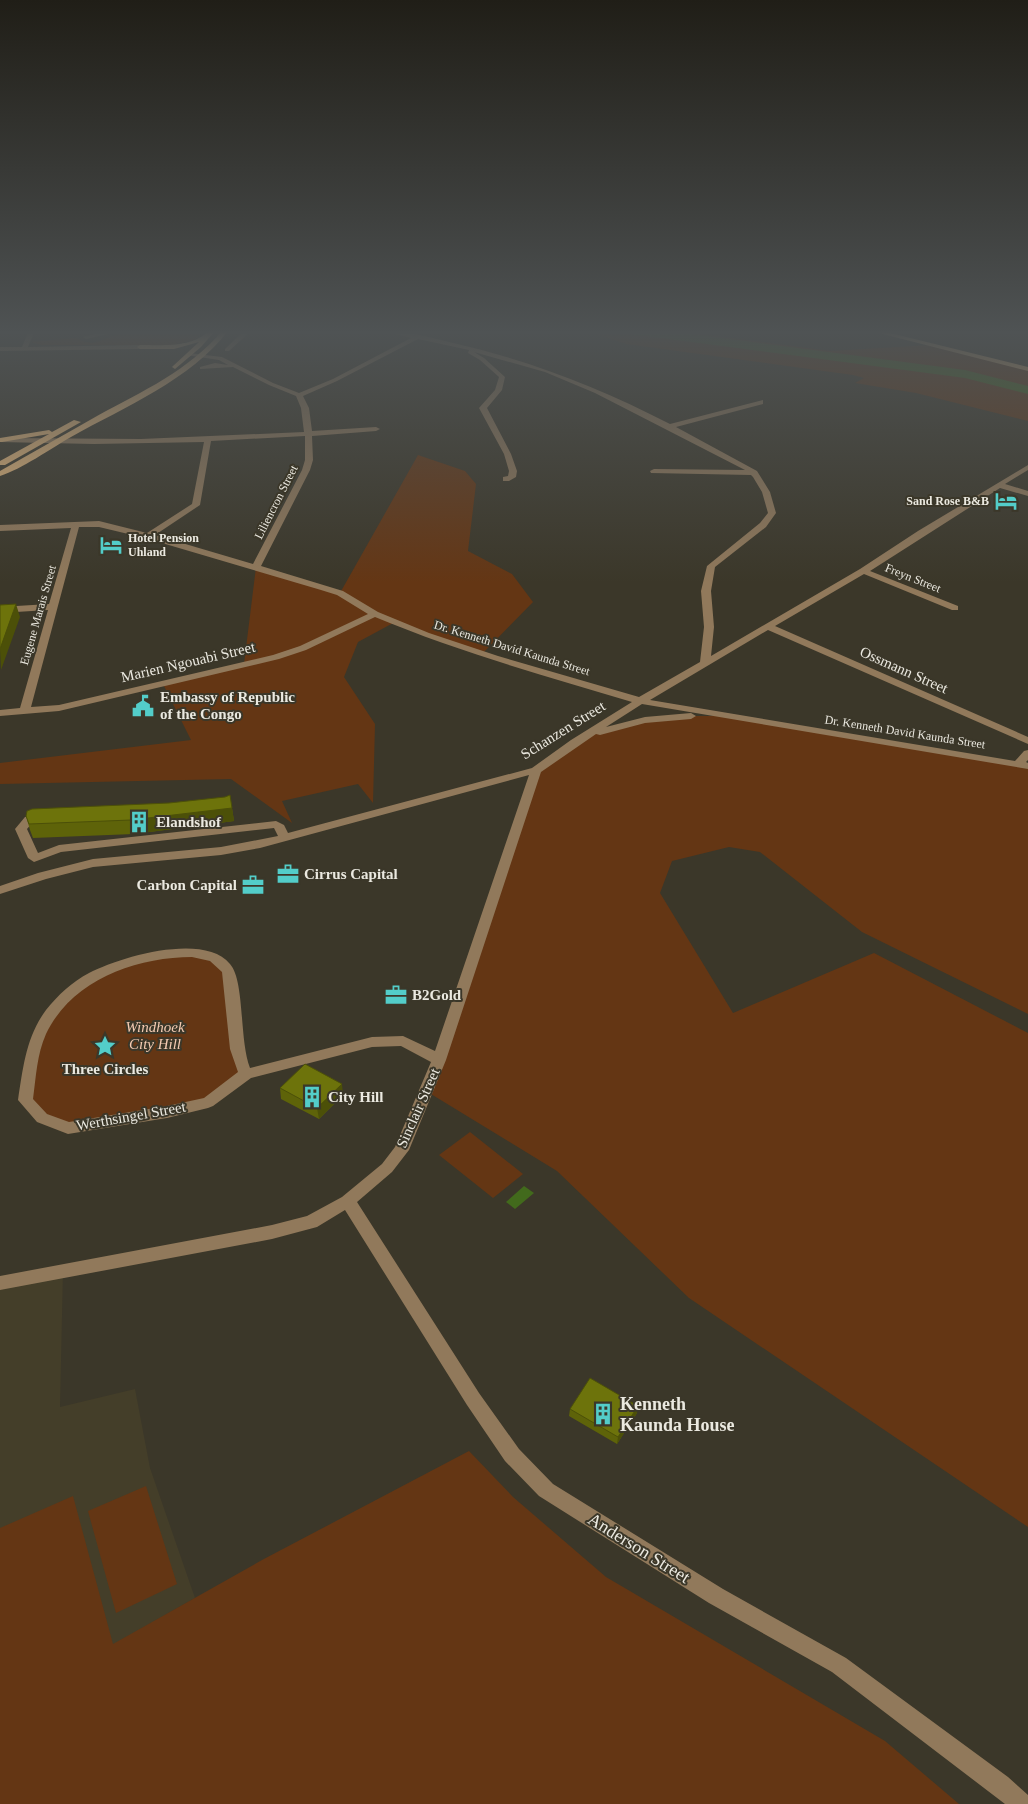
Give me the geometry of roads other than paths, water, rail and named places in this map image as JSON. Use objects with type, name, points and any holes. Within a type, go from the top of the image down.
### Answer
[{"type":"main road","points":[[4,462],[91,414]]},
{"type":"main road","points":[[0,474],[107,414]]},
{"type":"main road","points":[[96,420],[113,414]]},
{"type":"main road","points":[[4,462],[8,451],[1,442],[68,427]]},
{"type":"street","name":"Liliencron Street","points":[[256,567],[306,470],[310,452],[306,414]]},
{"type":"street","points":[[487,414],[502,442],[513,472],[512,477],[506,479]]},
{"type":"street","points":[[642,414],[755,473],[768,498],[772,513],[764,525],[711,566],[706,591],[708,627],[705,663]]},
{"type":"street","points":[[668,428],[717,414]]},
{"type":"street","points":[[1,442],[57,443],[208,439],[376,429]]},
{"type":"street","points":[[148,536],[196,505],[208,439]]},
{"type":"street","name":"Schanzen Street","points":[[0,890],[42,876],[93,863],[221,851],[285,838],[536,770],[575,742],[705,663],[722,643],[768,627],[863,571],[1028,467]]},
{"type":"street","points":[[654,471],[755,473]]},
{"type":"street","points":[[999,485],[1028,494]]},
{"type":"street","name":"Eugene Marais Street","points":[[24,712],[76,524]]},
{"type":"street","name":"Dr. Kenneth David Kaunda Street","points":[[0,528],[99,524],[148,536],[340,593],[376,614],[426,635],[489,657],[640,702],[1023,765]]},
{"type":"street","name":"Freyn Street","points":[[863,571],[955,608]]},
{"type":"street","points":[[0,610],[52,608]]},
{"type":"street","name":"Marien Ngouabi Street","points":[[0,713],[24,712],[79,704],[276,657],[303,648],[376,614]]},
{"type":"street","points":[[708,627],[722,643]]},
{"type":"street","name":"Ossmann Street","points":[[768,627],[1028,741]]},
{"type":"street","points":[[575,742],[603,730],[645,720],[677,716],[721,716]]},
{"type":"street","points":[[1023,765],[1028,753]]},
{"type":"street","name":"Sinclair Street","points":[[0,1283],[272,1232],[311,1222],[348,1201],[387,1168],[401,1150],[439,1060],[536,770]]},
{"type":"street","points":[[42,876],[21,829],[29,819],[54,817]]},
{"type":"street","points":[[34,858],[59,849],[276,824],[280,827],[285,838]]},
{"type":"street","name":"Werthsingel Street","points":[[246,1074],[237,1051],[230,975],[226,967],[204,954],[186,952],[132,961],[104,970],[79,984],[69,993],[51,1014],[39,1035],[25,1100],[42,1118],[68,1128],[167,1112],[208,1102],[246,1074],[372,1042],[403,1041],[439,1060]]},
{"type":"street","name":"Anderson Street","points":[[348,1201],[483,1413],[512,1455],[546,1490],[716,1596],[838,1665],[1000,1785],[1022,1804]]},
{"type":"place","name":"Sand Rose B&B","points":[[1006,501]]},
{"type":"place","name":"Hotel Pension Uhland","points":[[111,545]]},
{"type":"place","name":"Embassy of Republic of the Congo","points":[[143,706]]},
{"type":"place","name":"Elandshof","points":[[139,822]]},
{"type":"place","name":"Cirrus Capital","points":[[288,874]]},
{"type":"place","name":"Carbon Capital","points":[[253,885]]},
{"type":"place","name":"B2Gold","points":[[396,995]]},
{"type":"place","name":"Three Circles","points":[[105,1046]]},
{"type":"place","name":"City Hill","points":[[312,1097]]},
{"type":"place","name":"Kenneth Kaunda House","points":[[603,1414]]},
{"type":"park label","name":"Windhoek City Hill","points":[[155,1036]]}]
